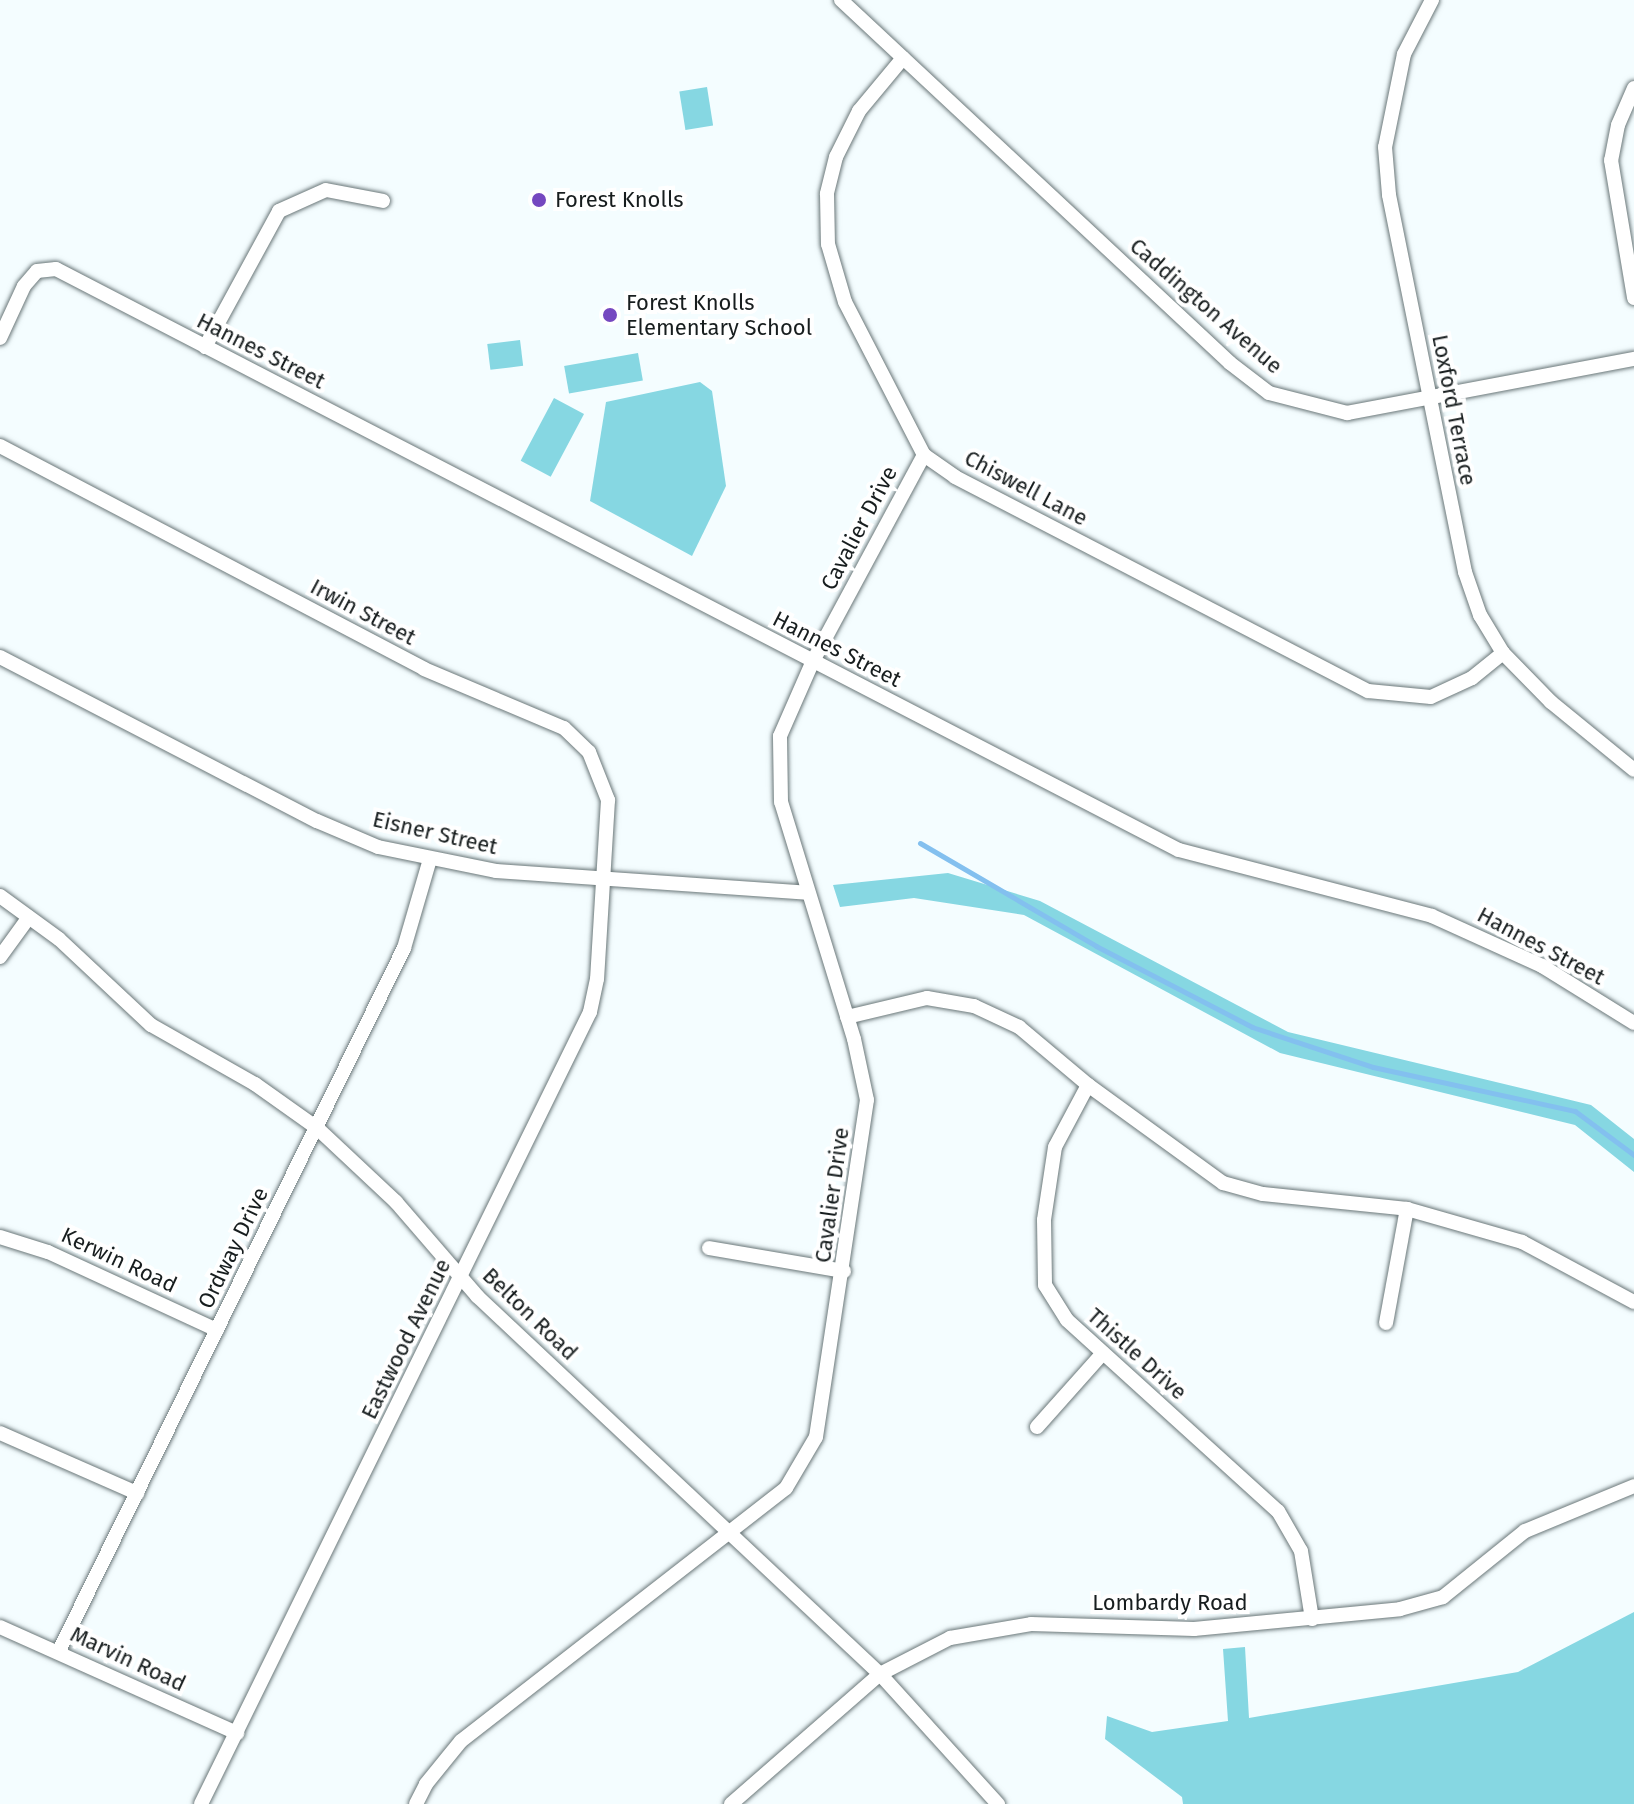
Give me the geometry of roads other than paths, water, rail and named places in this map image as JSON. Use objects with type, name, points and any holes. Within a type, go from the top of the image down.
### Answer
[{"type":"street","name":"Caddington Avenue","points":[[841,0],[1230,363],[1269,393],[1347,413],[1634,359]]},
{"type":"street","name":"Loxford Terrace","points":[[1432,0],[1404,54],[1385,147],[1389,195],[1465,572],[1480,615],[1503,653],[1551,702],[1634,770]]},
{"type":"street","name":"Chiswell Lane","points":[[903,58],[859,111],[836,157],[827,194],[828,244],[845,302],[924,455],[955,477],[1368,691],[1431,697],[1472,678],[1503,653]]},
{"type":"street","points":[[1634,88],[1618,125],[1611,160],[1634,298]]},
{"type":"street","points":[[205,347],[279,211],[326,190],[383,201]]},
{"type":"street","name":"Hannes Street","points":[[0,338],[24,286],[37,271],[56,269],[1179,850],[1432,916],[1542,966],[1634,1023]]},
{"type":"street","name":"Irwin Street","points":[[0,446],[424,669],[564,728],[598,767],[608,800],[605,880]]},
{"type":"street","name":"Cavalier Drive","points":[[416,1804],[426,1784],[461,1741],[786,1488],[808,1457],[816,1437],[844,1271],[867,1100],[847,1017],[807,893],[777,772],[786,717],[924,455]]},
{"type":"street","name":"Eisner Street","points":[[0,657],[317,821],[378,847],[496,871],[807,893]]},
{"type":"street","name":"Ordway Drive","points":[[59,1651],[404,948],[430,859]]},
{"type":"street","name":"Eastwood Avenue","points":[[201,1804],[590,1012],[605,880]]},
{"type":"street","name":"Belton Road","points":[[0,896],[29,917],[151,1025],[255,1084],[317,1128],[396,1202],[461,1277],[546,1363],[732,1530],[880,1674],[998,1804]]},
{"type":"street","points":[[0,957],[29,917]]},
{"type":"street","points":[[847,1017],[927,998],[974,1006],[1019,1027],[1088,1085],[1223,1183],[1263,1194],[1407,1209],[1522,1242],[1634,1302]]},
{"type":"street","name":"Thistle Drive","points":[[1088,1085],[1055,1147],[1041,1267],[1045,1285],[1067,1320],[1278,1511],[1301,1551],[1312,1619]]},
{"type":"street","points":[[1386,1323],[1407,1209]]},
{"type":"street","name":"Kerwin Road","points":[[0,1237],[48,1252],[217,1330]]},
{"type":"street","points":[[709,1248],[844,1271]]},
{"type":"street","points":[[1037,1427],[1103,1353]]},
{"type":"street","points":[[0,1433],[137,1493]]},
{"type":"street","name":"Lombardy Road","points":[[731,1804],[880,1674],[928,1647],[989,1628],[1031,1624],[1194,1629],[1400,1609],[1443,1597],[1525,1531],[1634,1486]]},
{"type":"street","name":"Marvin Road","points":[[0,1627],[237,1733]]},
{"type":"waterway","points":[[920,843],[1096,946],[1252,1027],[1373,1067],[1575,1111],[1634,1155]]},
{"type":"place","name":"Forest Knolls","points":[[539,200]]},
{"type":"place","name":"Forest Knolls Elementary School","points":[[610,315]]}]
